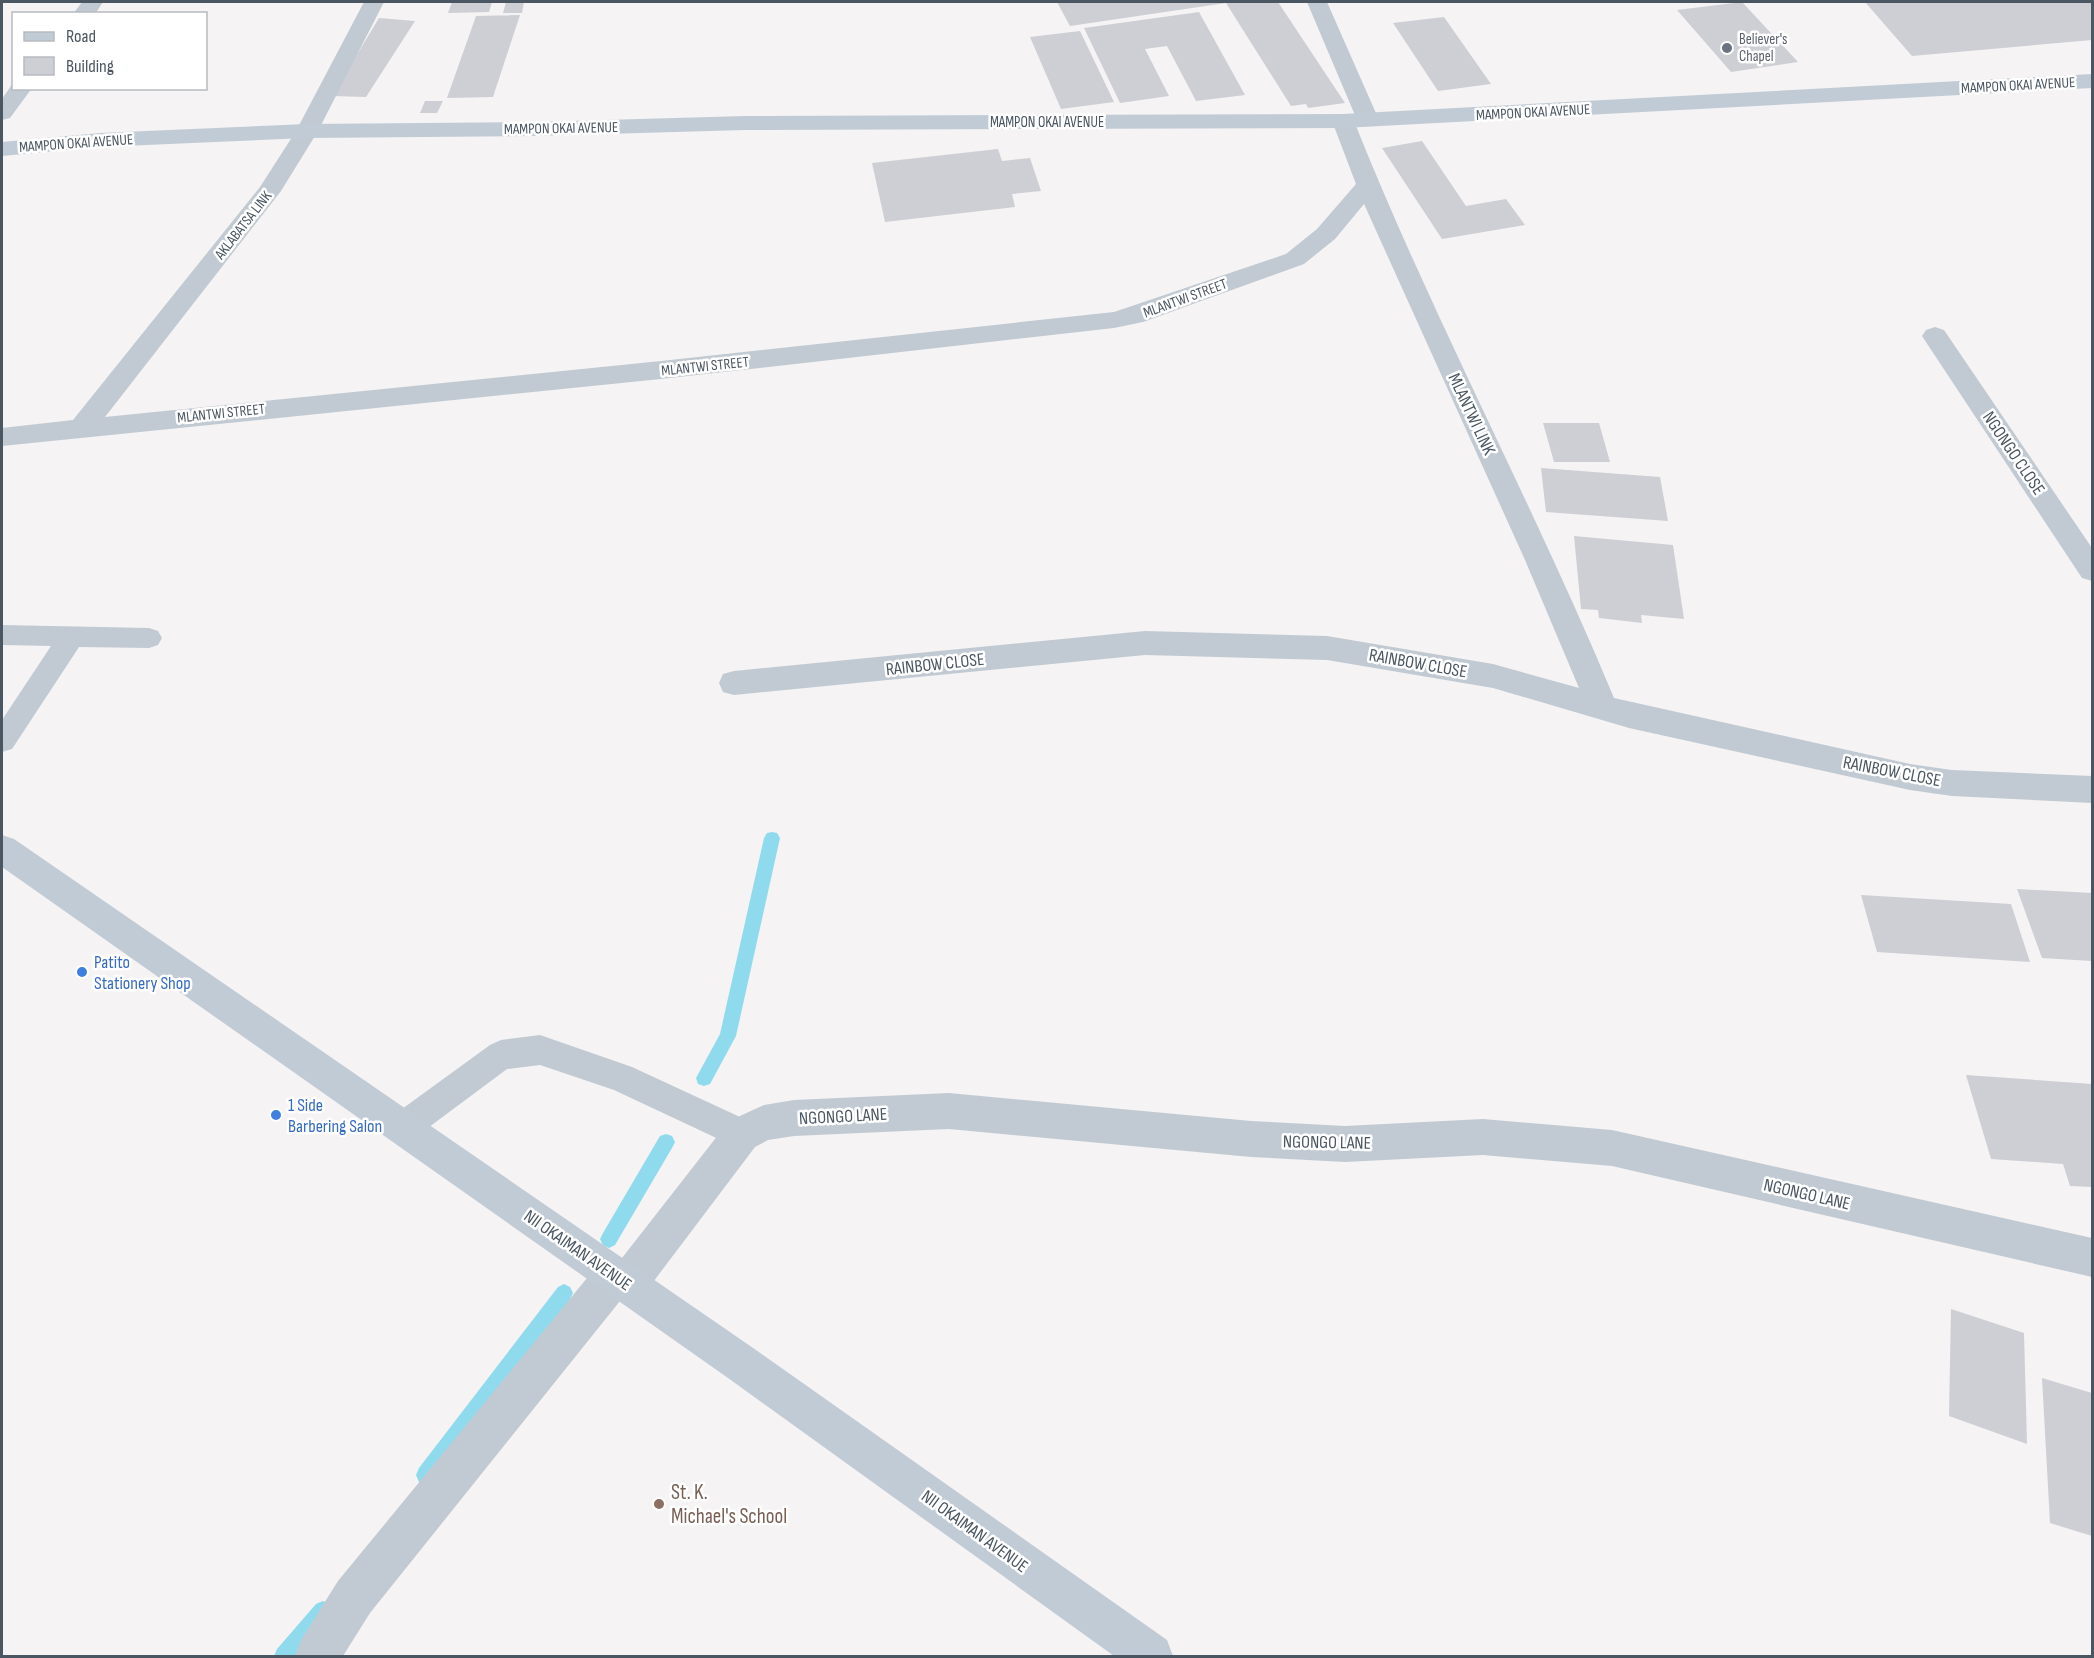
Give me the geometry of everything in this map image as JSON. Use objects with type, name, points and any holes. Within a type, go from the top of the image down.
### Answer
[{"type":"street","name":"AKLABATSA LINK","points":[[82,428],[269,192],[307,131],[374,2]]},
{"type":"street","points":[[1317,2],[1368,120]]},
{"type":"street","name":"MAMPON OKAI AVENUE","points":[[2,148],[100,140],[307,131],[534,129],[745,123],[1343,121],[2092,81]]},
{"type":"street","points":[[2,113],[19,90]]},
{"type":"street","name":"MLANTWI LINK","points":[[1343,121],[1393,248],[1542,559],[1602,707]]},
{"type":"street","name":"MLANTWI STREET","points":[[2,437],[661,370],[1114,320],[1134,316],[1295,259],[1326,234],[1367,185]]},
{"type":"street","name":"NGONGO CLOSE","points":[[1935,336],[2092,570]]},
{"type":"street","name":"RAINBOW CLOSE","points":[[734,683],[1144,643],[1328,648],[1493,676],[1602,707],[1910,777],[1952,783],[2092,790]]},
{"type":"street","name":"NII OKAIMAN AVENUE","points":[[2,849],[621,1280],[1151,1656]]},
{"type":"street","name":"NGONGO LANE","points":[[317,1656],[354,1597],[742,1134],[764,1123],[794,1118],[949,1111],[1251,1139],[1333,1144],[1483,1137],[1612,1148],[2092,1258]]},
{"type":"lane","points":[[2,635],[148,638]]},
{"type":"lane","points":[[2,741],[73,635]]},
{"type":"lane","points":[[402,1128],[501,1055],[540,1050],[621,1078],[742,1134]]},
{"type":"building","points":[[452,2],[492,2],[489,12],[448,13]]},
{"type":"building","points":[[506,2],[524,2],[522,13],[503,13]]},
{"type":"building","points":[[1057,2],[1278,2],[1345,103],[1308,108],[1306,104],[1291,106],[1226,3],[1070,26]]},
{"type":"building","points":[[1742,2],[1798,62],[1731,72],[1677,10]]},
{"type":"building","points":[[1865,2],[2092,2],[2092,40],[1912,56]]},
{"type":"building","points":[[1199,12],[1245,95],[1196,101],[1167,46],[1145,49],[1169,96],[1120,103],[1084,28]]},
{"type":"building","points":[[520,15],[493,97],[447,98],[476,16]]},
{"type":"building","points":[[1444,17],[1491,84],[1438,91],[1393,23]]},
{"type":"building","points":[[379,18],[415,21],[366,97],[332,96]]},
{"type":"building","points":[[1080,31],[1114,102],[1061,109],[1030,37]]},
{"type":"building","points":[[425,101],[443,101],[437,113],[420,113]]},
{"type":"building","points":[[1422,141],[1466,206],[1506,199],[1525,225],[1442,239],[1382,148]]},
{"type":"building","points":[[998,149],[1002,161],[1030,158],[1041,191],[1012,194],[1015,207],[885,222],[872,163]]},
{"type":"building","points":[[1543,423],[1599,423],[1610,462],[1554,462]]},
{"type":"building","points":[[1541,468],[1660,477],[1668,521],[1546,512]]},
{"type":"building","points":[[1574,536],[1673,545],[1684,619],[1641,615],[1642,623],[1599,618],[1598,610],[1581,609]]},
{"type":"building","points":[[2017,889],[2092,893],[2092,961],[2042,958]]},
{"type":"building","points":[[1861,895],[2011,904],[2030,962],[1877,952]]},
{"type":"building","points":[[1966,1075],[2092,1084],[2092,1187],[2070,1186],[2063,1164],[1991,1159]]},
{"type":"building","points":[[1951,1309],[2024,1333],[2027,1444],[1949,1416]]},
{"type":"building","points":[[2042,1378],[2092,1393],[2092,1536],[2050,1523]]},
{"type":"waterway","points":[[704,1078],[728,1036],[772,838]]},
{"type":"waterway","points":[[609,1239],[666,1142]]},
{"type":"waterway","points":[[426,1475],[564,1293]]},
{"type":"waterway","points":[[284,1656],[323,1611]]},
{"type":"place","name":"Believer's Chapel","points":[[1727,48]]},
{"type":"place","name":"Patito Stationery Shop","points":[[82,972]]},
{"type":"place","name":"1 Side Barbering Salon","points":[[276,1115]]},
{"type":"place","name":"St. K. Michael's School","points":[[659,1504]]}]
